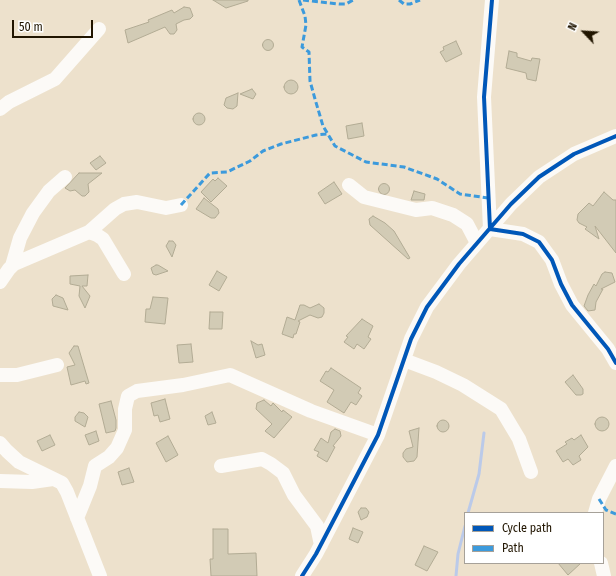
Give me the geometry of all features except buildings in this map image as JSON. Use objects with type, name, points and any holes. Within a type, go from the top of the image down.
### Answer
[{"type":"street","points":[[490,230],[484,97],[492,0]]},
{"type":"street","points":[[0,110],[9,102],[55,79],[100,28]]},
{"type":"street","points":[[302,576],[321,545],[378,435],[411,339],[427,307],[459,264],[477,243],[490,230],[511,204],[539,177],[574,154],[616,136]]},
{"type":"street","points":[[0,282],[12,266],[20,238],[33,213],[49,191],[65,177]]},
{"type":"street","points":[[348,186],[364,197],[416,210],[432,208],[453,215],[467,224],[477,243]]},
{"type":"street","points":[[12,266],[40,252],[89,232],[124,204],[137,202],[166,208],[181,205]]},
{"type":"street","points":[[490,230],[516,232],[530,236],[539,242],[552,260],[561,284],[572,305],[608,349],[616,363]]},
{"type":"street","points":[[89,232],[97,234],[104,239],[124,274]]},
{"type":"street","points":[[404,360],[436,372],[463,385],[501,409],[519,439],[531,472]]},
{"type":"street","points":[[0,375],[17,375],[57,365]]},
{"type":"street","points":[[77,518],[90,486],[95,466],[109,457],[117,448],[125,430],[125,410],[128,396],[137,391],[183,386],[230,375],[311,411],[378,435]]},
{"type":"street","points":[[0,443],[7,452],[19,462],[62,483],[67,492],[100,576]]},
{"type":"street","points":[[221,466],[262,459],[283,473],[294,495],[318,526],[321,545]]},
{"type":"street","points":[[595,512],[599,499],[616,466]]},
{"type":"street","points":[[0,481],[32,482],[55,479]]},
{"type":"street","points":[[601,564],[604,576]]},
{"type":"waterway","points":[[468,512],[479,474],[484,433]]},
{"type":"waterway","points":[[456,576],[458,554],[464,530]]},
{"type":"marked path","points":[[299,0],[305,16],[306,25],[302,47],[309,52],[310,81],[323,126],[335,146],[366,162],[404,167],[437,179],[460,194],[488,198]]},
{"type":"marked path","points":[[303,0],[339,4],[346,4],[353,0]]},
{"type":"marked path","points":[[399,0],[404,4],[410,4],[420,0]]},
{"type":"marked path","points":[[181,205],[210,173],[227,172],[250,161],[263,151],[281,144],[316,135],[327,134]]},
{"type":"marked path","points":[[599,499],[606,510],[616,514]]},
{"type":"cycle path","points":[[492,0],[484,97],[490,229],[523,234],[539,242],[552,260],[561,284],[572,305],[608,349],[616,363]]},
{"type":"cycle path","points":[[302,576],[316,554],[378,435],[411,339],[427,307],[459,264],[511,204],[539,177],[574,154],[616,136]]}]
